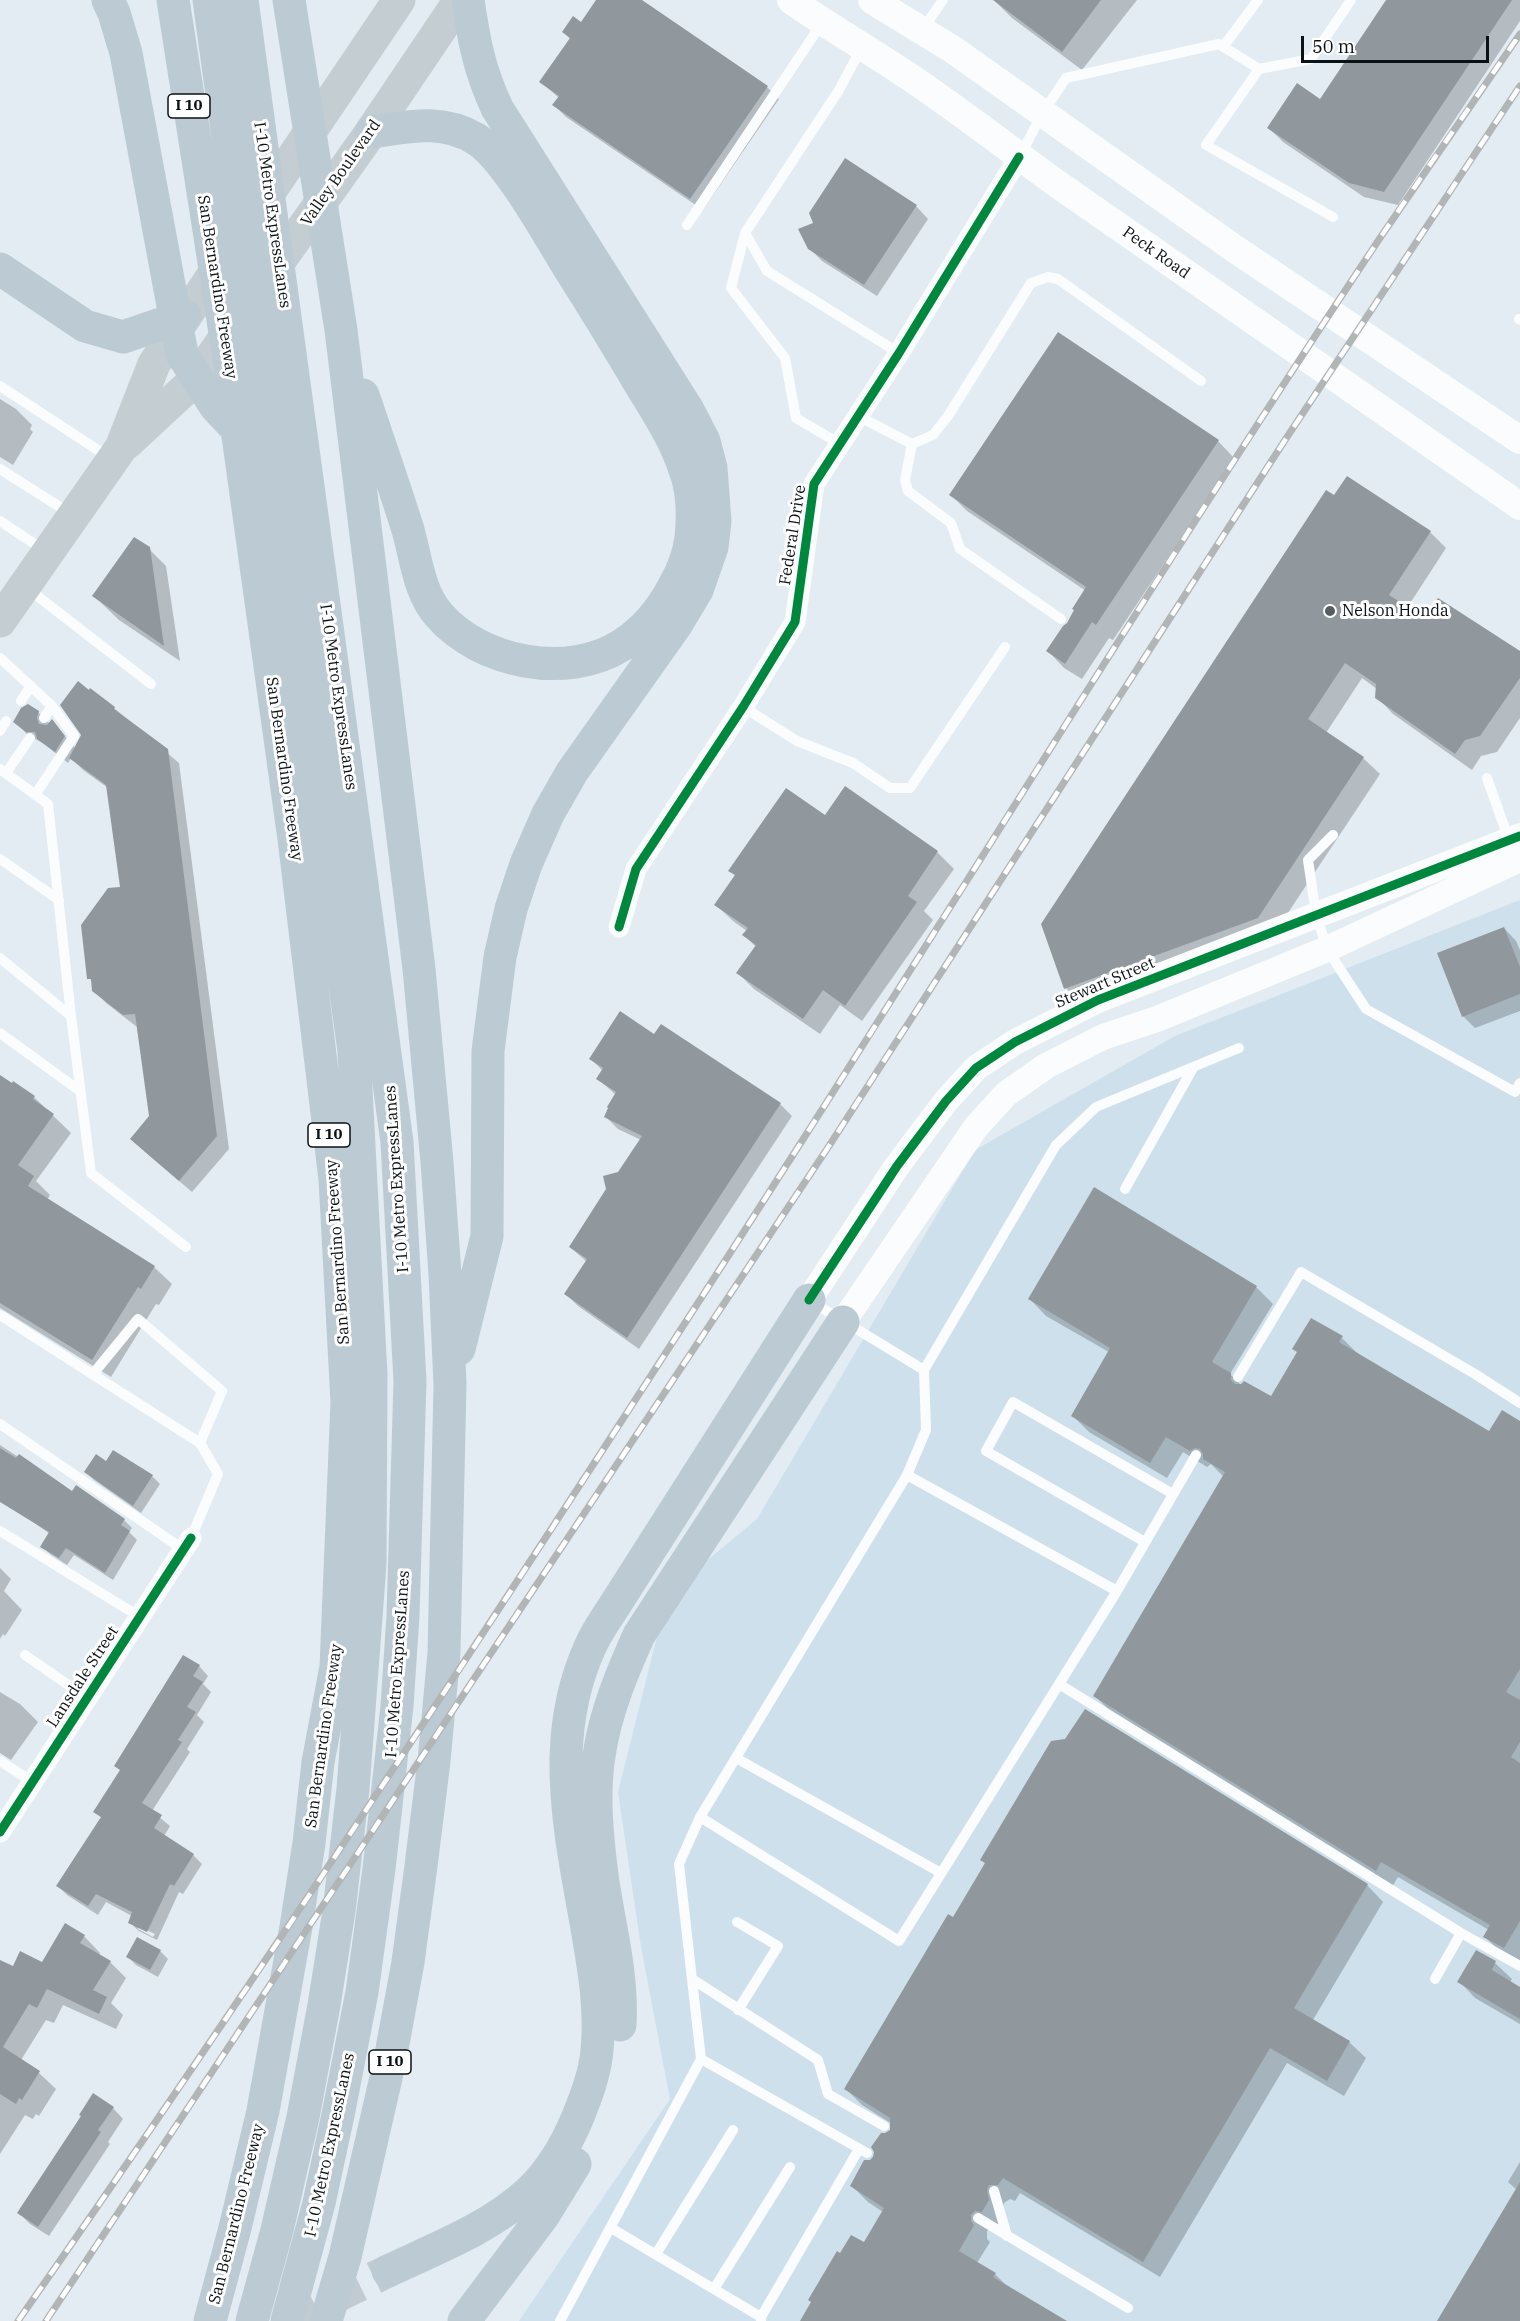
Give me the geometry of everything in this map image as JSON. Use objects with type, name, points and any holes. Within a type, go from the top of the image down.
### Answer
[{"type":"highway","points":[[108,0],[126,53],[182,354],[228,407]]},
{"type":"highway","name":"San Bernardino Freeway","points":[[173,0],[205,213],[228,407],[292,827],[334,1179],[347,1402],[336,1666],[318,1762],[309,1843],[280,2019],[236,2228],[210,2321]]},
{"type":"highway","name":"I-10 Metro ExpressLanes","points":[[209,0],[354,1051],[371,1374],[370,1564],[353,1789],[339,1911],[324,2005],[295,2151],[277,2230],[252,2321]]},
{"type":"highway","name":"I-10 Metro ExpressLanes","points":[[242,0],[397,1142],[410,1382],[403,1616],[397,1706],[380,1869],[362,1992],[338,2115],[319,2203],[287,2321]]},
{"type":"highway","name":"I 10","points":[[289,0],[341,330],[419,969],[446,1274],[450,1385],[444,1653],[421,1866],[408,1962],[386,2082],[345,2257],[326,2321]]},
{"type":"highway","points":[[450,1385],[487,1236],[488,1052],[500,957],[511,909],[526,864],[548,814],[572,772],[676,625],[697,590],[712,547],[715,521],[713,476],[704,441],[688,410],[497,108],[480,66],[468,0]]},
{"type":"highway","points":[[341,330],[396,493],[425,592],[438,615],[456,631],[477,646],[518,661],[553,665],[589,659],[621,646],[662,607],[679,577],[691,540],[691,503],[687,474],[674,440],[614,340],[526,199],[499,162],[478,140],[448,126],[419,126],[371,132]]},
{"type":"highway","points":[[0,269],[85,326],[123,338],[185,316]]},
{"type":"highway","points":[[388,2271],[465,2236],[501,2214],[531,2190],[555,2161],[573,2129],[589,2088],[597,2052],[599,2013],[567,1798],[566,1756],[576,1683],[590,1646],[613,1608],[809,1300]]},
{"type":"highway","points":[[464,2321],[543,2216],[573,2168],[601,2114],[612,2080],[618,2052],[620,2025],[618,1969],[602,1875],[596,1791],[598,1756],[618,1682],[639,1635],[843,1322]]},
{"type":"main road","name":"Valley Boulevard","points":[[117,454],[154,364],[399,0]]},
{"type":"main road","name":"Valley Boulevard","points":[[13,598],[48,553],[117,454],[196,379],[371,132],[460,0]]},
{"type":"main road","name":"Peck Road","points":[[791,0],[899,70],[1006,145],[1019,157],[1520,506]]},
{"type":"main road","points":[[872,0],[922,30],[1235,249],[1520,440]]},
{"type":"street","name":"Federal Drive","points":[[619,927],[636,869],[743,707],[795,622],[814,484],[899,353],[1019,157]]},
{"type":"street","name":"Stewart Street","points":[[809,1300],[897,1166],[946,1101],[976,1068],[1025,1037],[1098,1000],[1316,914],[1516,849]]},
{"type":"street","points":[[843,1322],[976,1127],[1006,1094],[1046,1066],[1103,1037],[1157,1019],[1327,949],[1516,849]]},
{"type":"street","name":"Lansdale Street","points":[[0,1832],[188,1544]]},
{"type":"lane","points":[[922,30],[943,0]]},
{"type":"lane","points":[[1224,47],[1257,0]]},
{"type":"lane","points":[[1019,157],[1042,114],[1066,78],[1219,44],[1259,69],[1311,59],[1351,0]]},
{"type":"lane","points":[[687,225],[822,22]]},
{"type":"lane","points":[[840,444],[796,418],[785,358],[731,288],[745,233],[839,90],[862,47]]},
{"type":"lane","points":[[1259,69],[1206,145],[1333,217]]},
{"type":"lane","points":[[745,233],[767,271],[899,353]]},
{"type":"lane","points":[[912,444],[933,435],[948,416],[1032,283],[1048,277],[1058,279],[1201,381]]},
{"type":"lane","points":[[0,386],[117,454]]},
{"type":"lane","points":[[858,416],[912,444]]},
{"type":"lane","points":[[912,444],[905,480],[908,491],[951,523],[960,549],[1061,619]]},
{"type":"lane","points":[[0,469],[74,516]]},
{"type":"lane","points":[[0,521],[48,553]]},
{"type":"lane","points":[[13,598],[152,684]]},
{"type":"lane","points":[[743,707],[797,741],[853,763],[890,788],[910,788],[1005,647]]},
{"type":"lane","points":[[0,658],[52,706],[74,736],[36,795]]},
{"type":"lane","points":[[21,701],[31,686]]},
{"type":"lane","points":[[44,718],[52,706]]},
{"type":"lane","points":[[30,738],[3,771],[48,804],[91,1173],[186,1247]]},
{"type":"lane","points":[[1487,778],[1516,849]]},
{"type":"lane","points":[[1333,835],[1308,860],[1316,914],[1327,949],[1366,1009],[1518,1090]]},
{"type":"lane","points":[[0,859],[59,900]]},
{"type":"lane","points":[[0,958],[71,1016]]},
{"type":"lane","points":[[0,1033],[80,1090]]},
{"type":"lane","points":[[560,2321],[701,2059],[679,1864],[700,1817],[907,1475],[926,1430],[924,1370],[1056,1145],[1096,1107],[1239,1048]]},
{"type":"lane","points":[[1125,1189],[1193,1068]]},
{"type":"lane","points":[[1238,1377],[1301,1272],[1520,1403]]},
{"type":"lane","points":[[809,1300],[924,1370]]},
{"type":"lane","points":[[0,1315],[200,1443],[218,1474],[188,1544],[0,1424]]},
{"type":"lane","points":[[93,1374],[138,1318],[222,1391],[200,1443]]},
{"type":"lane","points":[[1145,1542],[986,1451],[997,1431],[1014,1402],[1173,1494]]},
{"type":"lane","points":[[700,1817],[898,1941],[1117,1591],[1197,1455]]},
{"type":"lane","points":[[907,1475],[1117,1591]]},
{"type":"lane","points":[[0,1531],[140,1617]]},
{"type":"lane","points":[[25,1655],[87,1698]]},
{"type":"lane","points":[[1059,1684],[1461,1933],[1520,1966]]},
{"type":"lane","points":[[736,1758],[941,1873]]},
{"type":"lane","points":[[0,1761],[33,1782]]},
{"type":"lane","points":[[737,1922],[778,1946],[738,2010]]},
{"type":"lane","points":[[1435,1979],[1461,1933]]},
{"type":"lane","points":[[692,1979],[818,2060],[828,2094],[884,2126]]},
{"type":"lane","points":[[611,2228],[761,2319],[863,2151],[701,2059]]},
{"type":"lane","points":[[656,2254],[733,2130]]},
{"type":"lane","points":[[714,2289],[790,2167]]},
{"type":"lane","points":[[994,2191],[1007,2236]]},
{"type":"lane","points":[[978,2218],[1128,2308]]},
{"type":"shaded area","points":[[1520,900],[1520,2321],[519,2321],[670,2099],[641,1947],[618,1792],[668,1593],[757,1519],[975,1150],[1175,1036]]},
{"type":"building","points":[[596,0],[642,0],[768,86],[690,199],[552,105],[559,96],[539,82],[570,38],[562,32],[573,16],[581,22]]},
{"type":"building","points":[[993,0],[1101,0],[1062,52]]},
{"type":"building","points":[[1386,0],[1512,0],[1384,192],[1349,183],[1267,128],[1297,83],[1320,99]]},
{"type":"building","points":[[845,158],[917,205],[864,285],[808,249],[798,229],[813,223],[809,213]]},
{"type":"building","points":[[1058,332],[1219,440],[1096,625],[1092,622],[1065,664],[1046,651],[1067,623],[1074,610],[1072,609],[1086,587],[949,495]]},
{"type":"building","points":[[1347,476],[1431,531],[1389,595],[1425,618],[1438,598],[1520,651],[1520,678],[1480,736],[1465,740],[1455,754],[1375,698],[1376,684],[1345,663],[1308,719],[1364,757],[1258,918],[1064,989],[1041,924],[1326,490],[1334,495]]},
{"type":"building","points":[[134,537],[150,547],[164,646],[92,596]]},
{"type":"building","points":[[78,681],[168,749],[217,1136],[179,1181],[130,1139],[149,1116],[135,1014],[123,1015],[92,991],[91,979],[87,979],[81,925],[108,888],[120,887],[106,785],[69,758],[81,735],[60,705]]},
{"type":"building","points":[[28,704],[39,711],[37,718],[39,724],[47,725],[52,719],[65,736],[55,752],[37,739],[35,732],[26,732],[13,722],[21,708]]},
{"type":"building","points":[[845,786],[938,851],[908,896],[917,902],[845,1006],[823,990],[803,1019],[736,973],[756,945],[742,935],[748,928],[714,905],[735,875],[728,871],[786,788],[825,815]]},
{"type":"building","points":[[1504,927],[1520,967],[1520,994],[1462,1017],[1437,953]]},
{"type":"building","points":[[620,1011],[654,1034],[661,1024],[781,1103],[627,1338],[564,1294],[587,1259],[569,1247],[606,1189],[603,1176],[618,1172],[642,1136],[604,1117],[616,1092],[596,1079],[603,1068],[589,1059]]},
{"type":"building","points":[[0,1075],[35,1096],[33,1099],[54,1114],[18,1165],[34,1176],[28,1186],[155,1266],[141,1289],[138,1287],[92,1360],[0,1303]]},
{"type":"building","points":[[1094,1187],[1257,1286],[1212,1362],[1231,1373],[1231,1380],[1235,1384],[1241,1384],[1244,1381],[1271,1396],[1297,1352],[1292,1349],[1311,1318],[1343,1336],[1339,1342],[1489,1431],[1502,1410],[1520,1421],[1520,1669],[1506,1692],[1520,1700],[1520,1742],[1511,1757],[1520,1763],[1520,1921],[1504,1948],[1483,1937],[1490,1925],[1381,1862],[1376,1871],[1093,1696],[1225,1472],[1203,1459],[1200,1449],[1195,1448],[1190,1451],[1166,1437],[1150,1463],[1071,1416],[1110,1348],[1028,1299]]},
{"type":"building","points":[[0,1448],[16,1458],[19,1454],[72,1491],[76,1485],[125,1519],[121,1525],[130,1531],[105,1573],[66,1548],[59,1558],[40,1547],[49,1532],[0,1502]]},
{"type":"building","points":[[113,1450],[153,1475],[133,1506],[84,1472],[96,1454],[106,1461]]},
{"type":"building","points":[[183,1655],[200,1665],[193,1676],[203,1682],[187,1707],[196,1712],[178,1740],[182,1742],[142,1803],[162,1815],[154,1828],[194,1854],[174,1886],[170,1884],[147,1932],[128,1923],[132,1912],[96,1894],[88,1906],[56,1886],[101,1817],[93,1812],[120,1770],[114,1766]]},
{"type":"building","points":[[1085,1709],[1368,1884],[1294,2008],[1350,2041],[1327,2081],[1270,2048],[1143,2262],[1003,2178],[998,2185],[989,2185],[987,2190],[989,2200],[982,2212],[975,2211],[971,2215],[974,2225],[959,2251],[996,2273],[993,2277],[1067,2321],[800,2321],[811,2302],[808,2300],[837,2251],[840,2253],[851,2235],[864,2242],[884,2208],[850,2186],[864,2160],[870,2160],[873,2157],[874,2152],[871,2147],[881,2133],[890,2130],[890,2118],[844,2089],[948,1914],[953,1917],[985,1863],[980,1860],[1051,1741],[1065,1739]]},
{"type":"building","points":[[65,1923],[85,1935],[80,1943],[111,1961],[93,1990],[107,1997],[99,2014],[47,1989],[37,2008],[29,2004],[3,2047],[40,2071],[22,2100],[19,2098],[16,2104],[0,2094],[0,1960],[13,1966],[20,1951],[42,1962]]},
{"type":"building","points":[[137,1937],[161,1950],[150,1970],[126,1957]]},
{"type":"building","points":[[1476,1950],[1496,1961],[1492,1970],[1520,1987],[1520,2019],[1457,1982]]},
{"type":"building","points":[[93,2093],[114,2107],[98,2130],[101,2132],[38,2227],[17,2213],[81,2116],[79,2115]]},
{"type":"building","points":[[1520,2182],[1520,2321],[1437,2321]]},
{"type":"tunnel","points":[[286,2321],[388,2271]]},
{"type":"railway","points":[[18,2321],[221,2026],[420,1730],[809,1130],[1235,460],[1380,238],[1520,34]]},
{"type":"railway","points":[[46,2321],[829,1146],[1287,437],[1520,86]]},
{"type":"cycle path","points":[[619,927],[636,869],[743,707],[795,622],[814,484],[899,353],[1019,157]]},
{"type":"cycle path","points":[[809,1300],[897,1166],[946,1101],[976,1068],[1015,1042],[1098,1000],[1520,836]]},
{"type":"cycle path","points":[[0,1832],[191,1538]]},
{"type":"place","name":"Nelson Honda","points":[[1330,611]]}]
